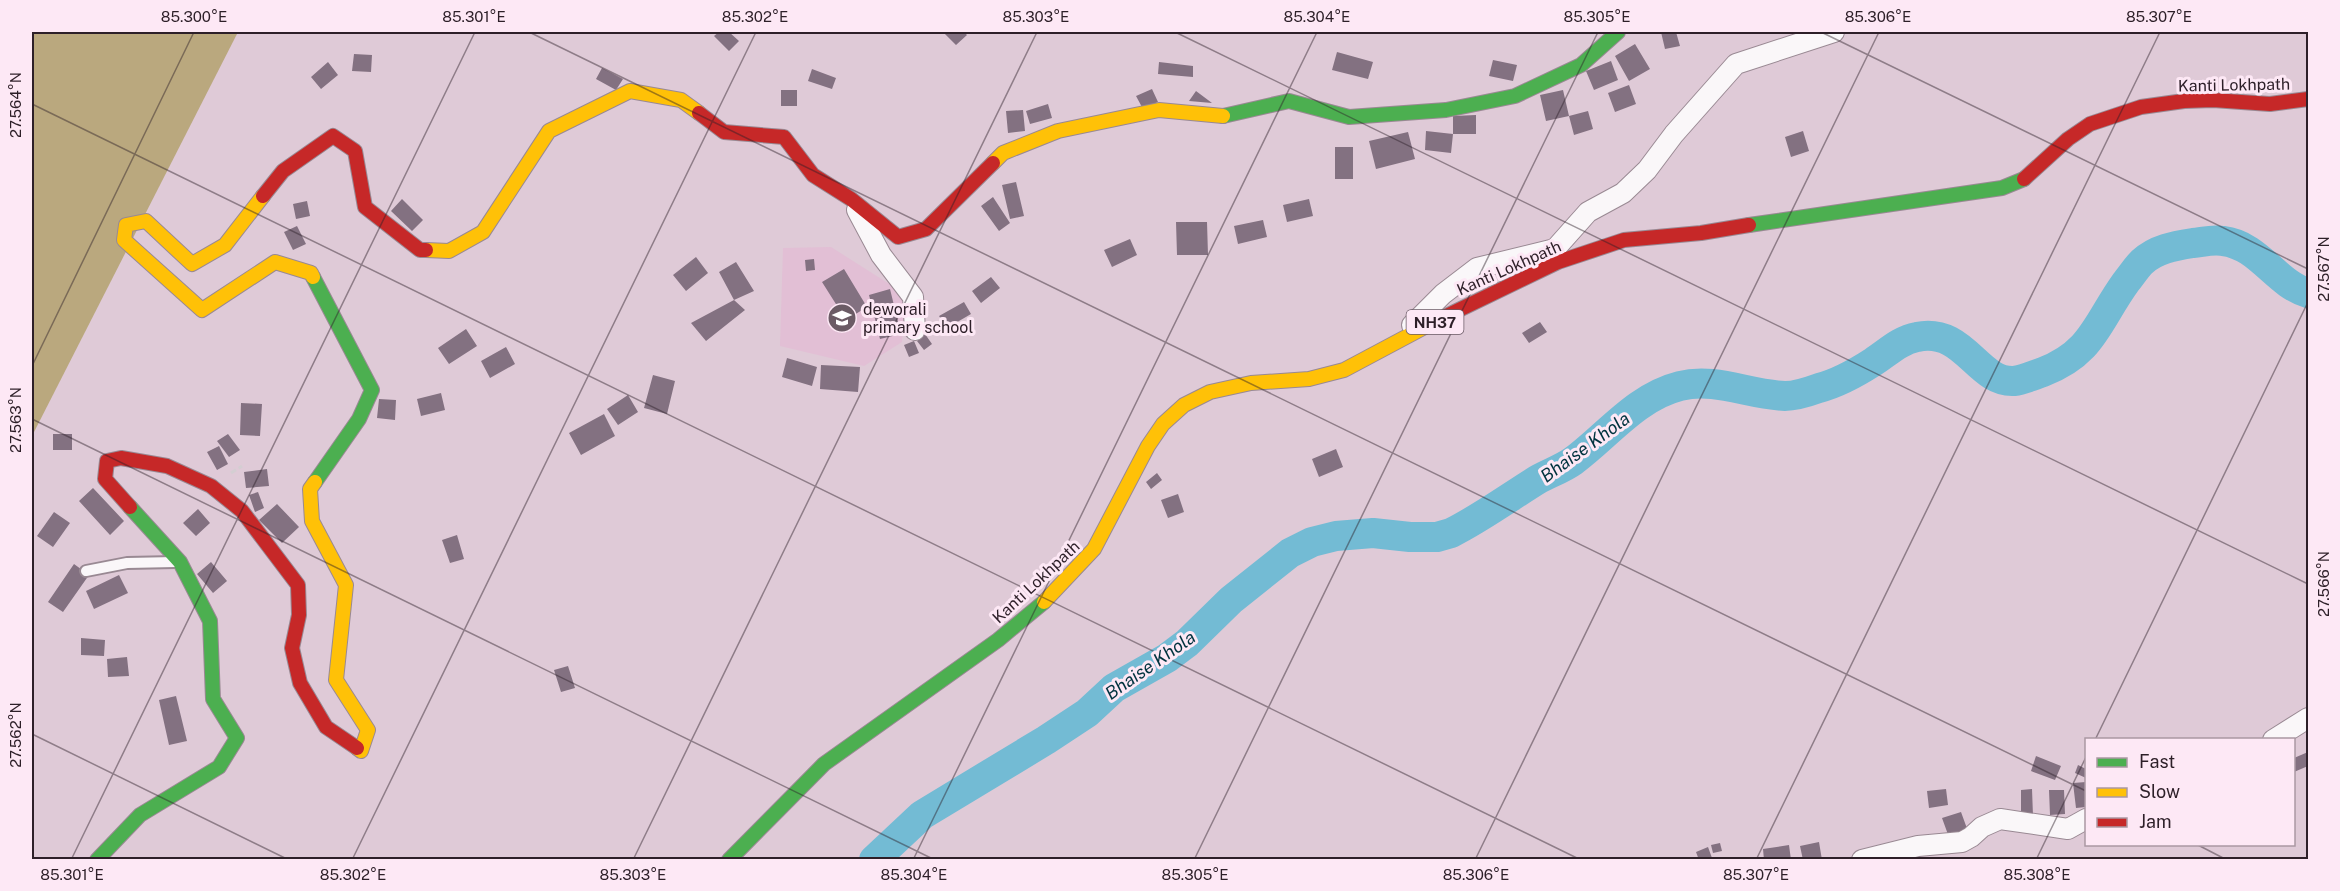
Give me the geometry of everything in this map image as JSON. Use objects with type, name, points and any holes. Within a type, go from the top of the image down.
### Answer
[{"type":"street","points":[[97,860],[140,815],[219,767],[237,738],[213,699],[210,621],[180,562],[105,479],[107,461],[121,458],[167,466],[211,486],[242,512],[298,585],[299,615],[292,648],[300,683],[326,728],[361,751],[368,730],[336,680],[346,585],[312,521],[310,489],[359,419],[372,390],[311,273],[275,262],[202,310],[124,240],[126,225],[146,221],[192,264],[225,245],[283,171],[333,136],[356,151],[365,207],[420,250],[449,251],[483,232],[549,131],[630,91],[681,100],[724,132],[784,137],[813,175],[852,199],[898,237],[926,229],[1003,153],[1058,131],[1159,110],[1224,116],[1289,101],[1349,117],[1446,110],[1515,96],[1581,65],[1618,32]]},
{"type":"street","points":[[1392,345],[1443,294],[1478,268],[1555,249],[1588,212],[1623,193],[1647,170],[1674,134],[1736,64],[1834,32]]},
{"type":"street","name":"Kanti Lokhpath","points":[[729,860],[824,764],[998,640],[1049,597],[1094,549],[1163,424],[1185,405],[1210,392],[1251,383],[1309,379],[1344,370],[1466,305],[1558,262],[1624,240],[1701,233],[1834,211],[2002,188],[2021,182],[2068,139],[2091,124],[2141,107],[2184,101],[2213,100],[2270,104],[2308,99]]},
{"type":"street","points":[[852,199],[881,255],[913,297],[915,330]]},
{"type":"street","points":[[2276,738],[2308,718]]},
{"type":"street","points":[[1862,860],[1918,846],[1962,842],[1982,827],[2000,819],[2068,829],[2085,820]]},
{"type":"lane","points":[[86,571],[127,563],[180,562]]},
{"type":"shaded area","points":[[32,32],[238,32],[32,436]]},
{"type":"shaded area","name":"deworali primary school","points":[[831,247],[905,294],[902,342],[864,366],[780,346],[783,248]]},
{"type":"building","points":[[719,32],[729,32],[739,41],[729,51],[714,36]]},
{"type":"building","points":[[943,32],[964,32],[967,35],[956,45]]},
{"type":"building","points":[[1661,32],[1676,32],[1680,46],[1665,49]]},
{"type":"building","points":[[1635,44],[1650,69],[1629,81],[1615,56]]},
{"type":"building","points":[[1337,52],[1373,62],[1368,79],[1332,70]]},
{"type":"building","points":[[354,54],[372,55],[371,72],[352,71]]},
{"type":"building","points":[[1493,60],[1517,65],[1513,81],[1489,76]]},
{"type":"building","points":[[1611,61],[1618,80],[1594,90],[1586,71]]},
{"type":"building","points":[[328,62],[338,75],[321,89],[311,77]]},
{"type":"building","points":[[1159,62],[1193,66],[1193,77],[1158,74]]},
{"type":"building","points":[[602,68],[623,79],[616,90],[596,79]]},
{"type":"building","points":[[812,69],[836,78],[832,89],[808,81]]},
{"type":"building","points":[[1629,85],[1636,104],[1615,112],[1608,93]]},
{"type":"building","points":[[1152,89],[1158,102],[1143,109],[1136,96]]},
{"type":"building","points":[[781,90],[797,90],[797,106],[781,106]]},
{"type":"building","points":[[1563,90],[1569,116],[1546,121],[1540,95]]},
{"type":"building","points":[[1196,91],[1212,103],[1189,101]]},
{"type":"building","points":[[1048,104],[1052,118],[1030,124],[1026,111]]},
{"type":"building","points":[[1023,110],[1025,131],[1008,133],[1006,111]]},
{"type":"building","points":[[1588,111],[1593,129],[1574,135],[1569,116]]},
{"type":"building","points":[[1476,115],[1476,134],[1453,134],[1453,116]]},
{"type":"building","points":[[1426,131],[1453,134],[1451,153],[1425,150]]},
{"type":"building","points":[[1803,131],[1809,151],[1791,157],[1785,137]]},
{"type":"building","points":[[1408,132],[1415,159],[1376,169],[1369,141]]},
{"type":"building","points":[[1335,147],[1353,147],[1353,179],[1335,179]]},
{"type":"building","points":[[1016,182],[1024,216],[1010,219],[1002,185]]},
{"type":"building","points":[[993,197],[1010,223],[999,231],[981,206]]},
{"type":"building","points":[[402,199],[423,220],[412,231],[391,211]]},
{"type":"building","points":[[1309,199],[1313,216],[1287,222],[1283,205]]},
{"type":"building","points":[[307,201],[310,216],[296,219],[293,204]]},
{"type":"building","points":[[1263,220],[1267,237],[1238,244],[1234,226]]},
{"type":"building","points":[[1176,222],[1207,222],[1208,255],[1177,255]]},
{"type":"building","points":[[297,226],[306,244],[293,250],[284,232]]},
{"type":"building","points":[[1130,239],[1137,255],[1112,267],[1104,250]]},
{"type":"building","points":[[696,257],[708,273],[686,291],[673,275]]},
{"type":"building","points":[[814,259],[815,270],[806,271],[805,260]]},
{"type":"building","points":[[736,262],[754,291],[734,300],[719,272]]},
{"type":"building","points":[[844,269],[867,307],[846,320],[822,282]]},
{"type":"building","points":[[991,277],[1000,288],[981,303],[972,291]]},
{"type":"building","points":[[890,289],[901,334],[880,339],[869,295]]},
{"type":"building","points":[[734,300],[745,310],[706,341],[691,323]]},
{"type":"building","points":[[964,302],[971,314],[947,328],[939,316]]},
{"type":"building","points":[[1540,322],[1547,332],[1529,343],[1522,333]]},
{"type":"building","points":[[466,329],[477,346],[449,364],[438,348]]},
{"type":"building","points":[[925,334],[932,344],[924,350],[917,341]]},
{"type":"building","points":[[914,341],[919,353],[909,357],[904,345]]},
{"type":"building","points":[[506,347],[515,364],[490,378],[481,361]]},
{"type":"building","points":[[787,358],[817,367],[812,386],[782,377]]},
{"type":"building","points":[[821,365],[860,367],[858,392],[820,389]]},
{"type":"building","points":[[653,375],[675,381],[667,414],[644,408]]},
{"type":"building","points":[[441,393],[445,410],[421,416],[417,399]]},
{"type":"building","points":[[628,395],[638,412],[618,425],[607,409]]},
{"type":"building","points":[[379,399],[396,400],[395,420],[377,418]]},
{"type":"building","points":[[241,403],[262,404],[260,436],[240,435]]},
{"type":"building","points":[[604,414],[615,436],[581,455],[569,433]]},
{"type":"building","points":[[53,434],[72,434],[72,450],[53,450]]},
{"type":"building","points":[[228,434],[240,450],[229,457],[217,441]]},
{"type":"building","points":[[219,446],[228,464],[217,470],[207,452]]},
{"type":"building","points":[[1336,449],[1343,467],[1319,477],[1312,459]]},
{"type":"building","points":[[267,469],[269,486],[246,488],[244,472]]},
{"type":"building","points":[[1157,473],[1162,480],[1151,489],[1146,482]]},
{"type":"building","points":[[93,488],[124,521],[110,535],[79,501]]},
{"type":"building","points":[[258,492],[264,508],[255,512],[249,495]]},
{"type":"building","points":[[1178,494],[1184,512],[1168,518],[1161,500]]},
{"type":"building","points":[[277,504],[299,527],[282,543],[259,520]]},
{"type":"building","points":[[198,509],[210,523],[196,536],[183,523]]},
{"type":"building","points":[[54,512],[70,523],[53,547],[37,536]]},
{"type":"building","points":[[457,535],[464,559],[450,563],[442,540]]},
{"type":"building","points":[[211,562],[227,581],[213,593],[197,574]]},
{"type":"building","points":[[74,564],[89,575],[63,612],[48,602]]},
{"type":"building","points":[[119,575],[128,593],[94,609],[86,591]]},
{"type":"building","points":[[81,638],[105,640],[104,656],[81,655]]},
{"type":"building","points":[[127,657],[129,676],[108,677],[107,659]]},
{"type":"building","points":[[568,666],[575,688],[561,692],[554,670]]},
{"type":"building","points":[[176,696],[187,741],[169,745],[159,700]]},
{"type":"building","points":[[2308,752],[2308,766],[2295,772],[2295,758]]},
{"type":"building","points":[[2036,756],[2061,766],[2055,780],[2031,771]]},
{"type":"building","points":[[2078,765],[2085,768],[2085,778],[2075,773]]},
{"type":"building","points":[[2085,782],[2085,807],[2076,808],[2073,783]]},
{"type":"building","points":[[1946,789],[1948,805],[1929,808],[1927,791]]},
{"type":"building","points":[[2032,789],[2033,816],[2021,816],[2021,790]]},
{"type":"building","points":[[2049,790],[2064,790],[2065,814],[2050,815]]},
{"type":"building","points":[[1961,812],[1969,834],[1950,840],[1942,818]]},
{"type":"building","points":[[1819,842],[1822,860],[1803,860],[1800,846]]},
{"type":"building","points":[[1720,843],[1722,851],[1713,853],[1711,845]]},
{"type":"building","points":[[1789,845],[1791,860],[1764,860],[1763,849]]},
{"type":"building","points":[[1708,847],[1712,858],[1699,860],[1696,852]]},
{"type":"waterway","name":"Bhaise Khola","points":[[874,860],[922,815],[1046,740],[1087,713],[1114,688],[1167,658],[1187,643],[1231,600],[1290,553],[1312,542],[1336,536],[1373,533],[1437,537],[1451,533],[1537,480],[1569,464],[1636,408],[1664,391],[1680,386],[1707,384],[1772,395],[1798,395],[1847,377],[1905,341],[1917,337],[1933,336],[1959,347],[1990,374],[2001,379],[2021,380],[2043,372],[2073,356],[2084,346],[2140,264],[2153,254],[2179,245],[2216,240],[2236,244],[2257,257],[2286,282],[2308,293]]},
{"type":"traffic: fast","points":[[1223,116],[1289,101],[1349,117],[1446,110],[1515,96],[1581,65],[1618,32]]},
{"type":"traffic: fast","points":[[1749,225],[2002,188],[2024,179]]},
{"type":"traffic: fast","points":[[313,277],[372,390],[359,419],[315,482]]},
{"type":"traffic: fast","points":[[97,860],[140,815],[219,767],[237,738],[213,699],[210,621],[180,562],[130,507]]},
{"type":"traffic: fast","points":[[729,860],[824,764],[998,640],[1044,602]]},
{"type":"traffic: slow","points":[[426,250],[449,251],[483,232],[549,131],[630,91],[681,100],[699,113]]},
{"type":"traffic: slow","points":[[993,163],[1003,153],[1058,131],[1159,110],[1223,116]]},
{"type":"traffic: slow","points":[[263,196],[225,245],[192,264],[146,221],[126,225],[124,240],[202,310],[275,262],[311,273],[313,277]]},
{"type":"traffic: slow","points":[[1044,602],[1094,549],[1148,446],[1163,424],[1184,405],[1210,392],[1251,383],[1309,379],[1344,370],[1436,321]]},
{"type":"traffic: slow","points":[[315,482],[310,489],[312,521],[346,585],[336,680],[368,730],[361,751],[357,748]]},
{"type":"traffic: jam","points":[[2024,179],[2068,139],[2090,124],[2141,107],[2184,101],[2213,100],[2270,104],[2308,99]]},
{"type":"traffic: jam","points":[[699,113],[724,132],[784,137],[813,175],[851,199],[898,237],[926,229],[993,163]]},
{"type":"traffic: jam","points":[[263,196],[283,171],[333,136],[355,151],[365,207],[420,250],[426,250]]},
{"type":"traffic: jam","points":[[1436,321],[1558,262],[1624,240],[1701,233],[1749,225]]},
{"type":"traffic: jam","points":[[130,507],[105,479],[107,461],[121,458],[167,466],[211,486],[242,511],[298,585],[299,615],[292,648],[300,683],[326,727],[357,748]]},
{"type":"place","name":"deworali primary school","points":[[842,318]]}]
